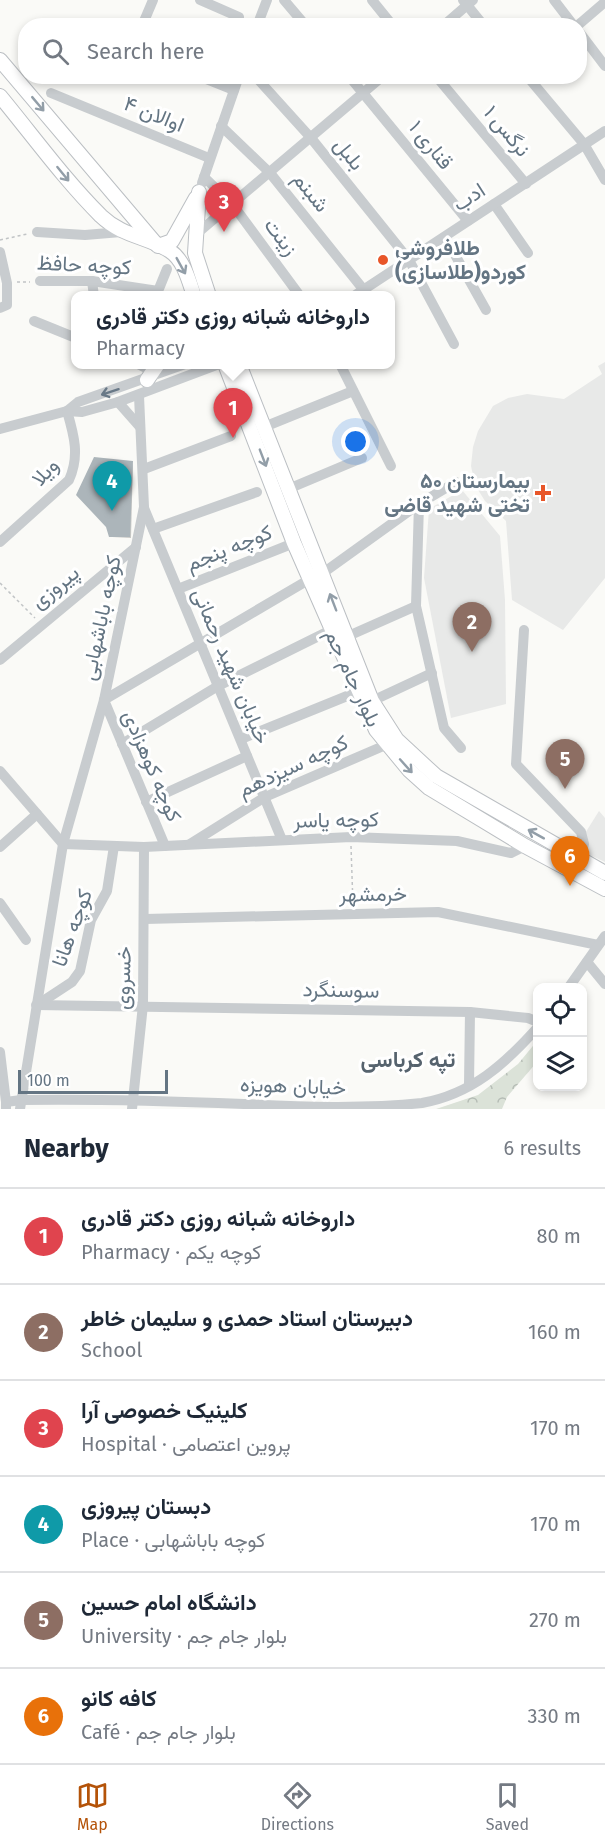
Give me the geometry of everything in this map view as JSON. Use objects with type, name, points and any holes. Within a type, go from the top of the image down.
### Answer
[{"type":"main road","points":[[0,60],[18,81]]},
{"type":"main road","points":[[20,84],[158,246]]},
{"type":"main road","points":[[0,96],[71,184],[121,232],[171,251],[178,259],[192,291]]},
{"type":"main road","points":[[158,246],[172,241],[200,192]]},
{"type":"main road","points":[[200,192],[194,236],[195,253],[207,291]]},
{"type":"main road","name":"بلوار جام جم","points":[[227,369],[294,543],[316,576],[346,637],[372,702],[397,740],[436,776],[605,873]]},
{"type":"main road","name":"بلوار جام جم","points":[[241,369],[288,489],[331,630],[376,730],[409,770],[429,788],[525,846],[605,889]]},
{"type":"street","points":[[145,18],[153,0]]},
{"type":"street","points":[[200,0],[239,17]]},
{"type":"street","points":[[260,18],[267,0]]},
{"type":"street","points":[[284,0],[299,18]]},
{"type":"street","points":[[372,0],[387,18]]},
{"type":"street","points":[[554,0],[569,18]]},
{"type":"street","points":[[451,18],[468,2],[479,18]]},
{"type":"street","points":[[585,18],[605,2]]},
{"type":"street","points":[[587,42],[603,61]]},
{"type":"street","points":[[219,84],[234,90]]},
{"type":"street","points":[[200,192],[209,158],[236,84]]},
{"type":"street","name":"بلبل","points":[[262,84],[311,138],[409,260],[454,344]]},
{"type":"street","name":"قناری ۱","points":[[356,84],[468,221]]},
{"type":"street","points":[[194,236],[374,84]]},
{"type":"street","name":"نرگس ۱","points":[[443,84],[526,184]]},
{"type":"street","points":[[534,84],[584,144],[605,180]]},
{"type":"street","name":"اوالان ۴","points":[[51,93],[209,158]]},
{"type":"street","name":"شبنم","points":[[221,126],[270,173],[355,291]]},
{"type":"street","name":"ادب","points":[[362,291],[605,131]]},
{"type":"street","name":"زینت","points":[[204,177],[233,205],[296,291]]},
{"type":"street","points":[[494,204],[528,253]]},
{"type":"street","points":[[37,232],[85,235],[121,232]]},
{"type":"street","points":[[445,237],[486,310]]},
{"type":"street","points":[[0,254],[7,283],[4,307]]},
{"type":"street","points":[[158,291],[167,269]]},
{"type":"street","name":"کوچه حافظ","points":[[40,281],[92,281],[146,291]]},
{"type":"street","points":[[92,281],[93,291]]},
{"type":"street","points":[[34,321],[71,336]]},
{"type":"street","points":[[0,429],[67,411],[82,412],[139,396],[206,369]]},
{"type":"street","points":[[342,369],[391,466]]},
{"type":"street","points":[[67,411],[78,402],[153,372]]},
{"type":"street","points":[[264,427],[353,391]]},
{"type":"street","name":"کوچه باباشهابی","points":[[20,1104],[63,844],[104,700],[144,507],[139,396]]},
{"type":"street","points":[[118,402],[140,427]]},
{"type":"street","name":"ویلا","points":[[0,542],[69,480],[75,467],[76,452],[67,411]]},
{"type":"street","points":[[144,469],[231,436]]},
{"type":"street","points":[[288,489],[363,458]]},
{"type":"street","points":[[104,700],[316,576],[419,504],[456,482]]},
{"type":"street","points":[[153,529],[257,492]]},
{"type":"street","points":[[419,504],[416,606],[444,728],[461,748]]},
{"type":"street","name":"خیابان شهید رحمانی","points":[[144,507],[282,840]]},
{"type":"street","name":"کوچه پنجم","points":[[178,589],[294,543]]},
{"type":"street","name":"پیروزی","points":[[0,660],[136,547]]},
{"type":"street","points":[[346,637],[416,606]]},
{"type":"street","points":[[122,744],[218,686],[331,630]]},
{"type":"street","points":[[524,630],[516,764],[581,832],[584,844],[580,858]]},
{"type":"street","points":[[372,702],[432,673]]},
{"type":"street","points":[[240,739],[357,692]]},
{"type":"street","name":"کوچه کوهزادی","points":[[104,700],[165,846]]},
{"type":"street","name":"کوچه سیزدهم","points":[[187,845],[265,797],[388,744]]},
{"type":"street","points":[[146,802],[248,756]]},
{"type":"street","points":[[0,771],[63,844]]},
{"type":"street","points":[[0,848],[37,814]]},
{"type":"street","name":"کوچه یاسر","points":[[63,844],[144,848],[351,837],[457,841],[511,853],[525,846]]},
{"type":"street","name":"کوچه هانا","points":[[36,1005],[72,982],[80,971],[91,920],[107,891],[114,846]]},
{"type":"street","name":"خسروی","points":[[129,1106],[143,1005],[144,848]]},
{"type":"street","points":[[0,903],[26,940]]},
{"type":"street","name":"خرمشهر","points":[[145,919],[438,912],[602,941]]},
{"type":"street","points":[[572,983],[602,941]]},
{"type":"street","points":[[587,962],[605,984]]},
{"type":"street","name":"سوسنگرد","points":[[36,1005],[470,1012],[533,1020]]},
{"type":"street","points":[[469,1085],[470,1012]]},
{"type":"street","name":"خیابان هویزه","points":[[6,1105],[348,1109],[423,1103],[469,1085],[500,1068],[533,1031]]},
{"type":"street","points":[[0,1052],[6,1105]]},
{"type":"path","points":[[0,240],[37,232]]},
{"type":"path","name":"کوچه حافظ","points":[[7,283],[40,281]]},
{"type":"path","points":[[0,583],[41,624]]},
{"type":"path","points":[[351,837],[353,913]]},
{"type":"shaded area","name":"بیمارستان ۵۰ تختی شهید قاضی","points":[[605,362],[605,578],[563,630],[512,600],[506,521],[485,501],[475,485],[471,466],[473,447],[478,431],[493,406],[508,398],[527,394],[564,399],[602,374],[598,366]]},
{"type":"shaded area","points":[[462,490],[500,536],[505,600],[506,704],[451,718],[424,578],[429,509]]},
{"type":"shaded area","points":[[599,811],[605,818],[605,862],[590,855],[584,835]]},
{"type":"green space","points":[[533,1046],[533,1067],[507,1097],[502,1109],[436,1109],[478,1095],[518,1064]]},
{"type":"building","points":[[94,457],[133,461],[130,537],[109,537],[106,527],[76,495]]},
{"type":"place","name":"کلینیک خصوصی آرا","points":[[224,232]]},
{"type":"place","name":"طلافروشی کوردو(طلاسازی)","points":[[383,260]]},
{"type":"place","name":"داروخانه شبانه روزی دکتر قادری","points":[[233,438]]},
{"type":"place","name":"بیمارستان ۵۰ تختی شهید قاضی","points":[[543,493]]},
{"type":"place","name":"دبستان پیروزی","points":[[112,511]]},
{"type":"place","name":"دبیرستان استاد حمدی و سلیمان خاطر","points":[[472,652]]},
{"type":"place","name":"دانشگاه امام حسین","points":[[565,789]]},
{"type":"place","name":"کافه کانو","points":[[570,886]]},
{"type":"district","name":"تپه کرباسی","points":[[408,1059]]}]
